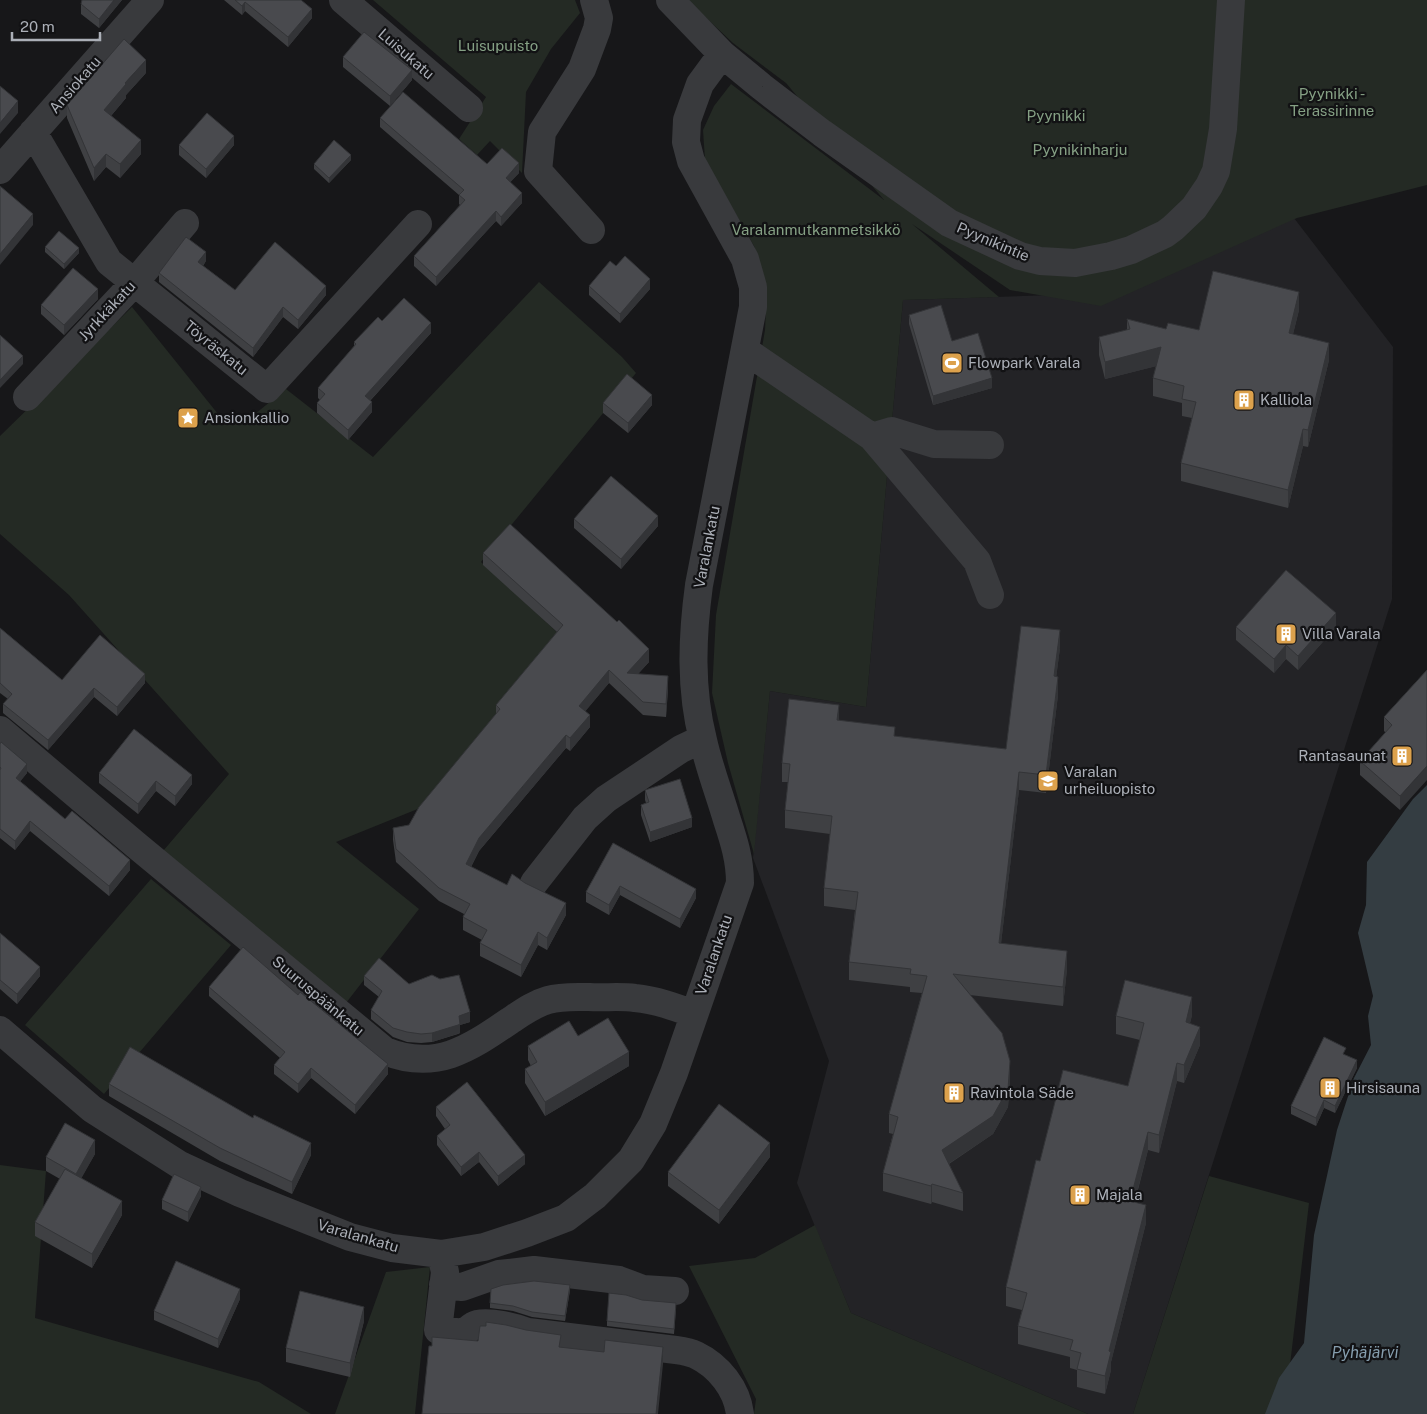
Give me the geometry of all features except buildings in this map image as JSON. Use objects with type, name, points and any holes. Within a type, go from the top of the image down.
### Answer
[{"type":"street","name":"Ansiokatu","points":[[0,170],[150,0]]},
{"type":"street","name":"Luisukatu","points":[[343,0],[469,108]]},
{"type":"street","points":[[591,230],[538,171],[542,132],[582,69],[597,29],[599,18],[594,0]]},
{"type":"street","name":"Pyynikintie","points":[[670,0],[722,54],[762,87],[822,133],[949,223],[1020,256],[1040,261],[1075,263],[1131,250],[1165,234],[1194,208],[1209,186],[1216,170],[1223,129],[1231,0]]},
{"type":"street","name":"Varalankatu","points":[[0,1030],[92,1109],[180,1165],[240,1193],[350,1237],[392,1248],[441,1254],[484,1247],[527,1233],[566,1218],[595,1196],[631,1160],[653,1124],[674,1073],[740,883],[739,858],[702,739],[695,700],[693,661],[694,622],[699,585],[746,351],[753,307],[752,287],[745,260],[691,161],[686,142],[688,120],[700,84],[722,54]]},
{"type":"street","name":"Töyräskatu","points":[[33,132],[109,262],[266,388],[418,224]]},
{"type":"street","name":"Jyrkkäkatu","points":[[27,397],[134,283],[185,223]]},
{"type":"street","points":[[746,351],[872,437],[977,561],[990,595]]},
{"type":"street","points":[[872,437],[892,431],[934,444],[990,445]]},
{"type":"street","name":"Suuruspäänkatu","points":[[0,730],[158,864],[385,1051],[401,1058],[421,1059],[447,1056],[472,1046],[533,1006],[548,1000],[568,997],[635,998],[662,1003],[694,1014]]},
{"type":"street","points":[[534,883],[585,818],[606,799],[681,749],[702,739]]},
{"type":"street","points":[[441,1254],[445,1272],[438,1330],[464,1333],[474,1324],[484,1323],[516,1327],[528,1332],[695,1354],[719,1372],[731,1385],[738,1401],[740,1414]]},
{"type":"street","points":[[443,1286],[462,1287],[499,1274],[534,1270],[618,1280],[643,1289],[675,1291]]},
{"type":"shaded area","name":"Varalan urheiluopisto","points":[[1294,218],[1393,347],[1392,599],[1133,1414],[1088,1414],[851,1313],[797,1183],[829,1061],[753,858],[770,691],[866,707],[903,300],[1112,293]]},
{"type":"green space","name":"Luisupuisto","points":[[373,0],[575,0],[580,13],[551,49],[526,92],[522,173],[490,141],[477,155],[459,139],[486,97]]},
{"type":"green space","name":"Pyynikinharju","points":[[687,0],[1427,0],[1427,185],[1297,218],[1101,306],[1010,290],[912,224],[999,297],[903,300],[866,707],[770,691],[754,854],[728,763],[712,693],[716,615],[765,330],[767,287],[754,246],[705,160],[703,130],[714,106],[731,84],[884,200],[786,83],[733,43]]},
{"type":"green space","points":[[539,282],[622,357],[636,373],[481,562],[572,646],[425,806],[336,842],[419,909],[346,1003],[163,851],[229,774],[69,595],[0,534],[0,436],[132,307],[218,414],[231,425],[250,418],[286,389],[373,457]]},
{"type":"green space","points":[[151,879],[231,945],[104,1094],[25,1025]]},
{"type":"green space","points":[[0,1165],[46,1171],[35,1318],[259,1382],[311,1414],[0,1414]]},
{"type":"green space","points":[[1209,1176],[1309,1203],[1288,1382],[1267,1414],[1133,1414]]},
{"type":"green space","points":[[815,1225],[851,1313],[1088,1414],[754,1414],[756,1399],[689,1266],[755,1258]]},
{"type":"green space","points":[[430,1267],[415,1414],[335,1414],[386,1272]]},
{"type":"water","name":"Pyhäjärvi","points":[[1427,785],[1427,1414],[1265,1414],[1279,1378],[1304,1343],[1314,1235],[1337,1130],[1354,1078],[1371,1045],[1368,1016],[1373,996],[1358,933],[1366,905],[1367,862],[1413,799]]},
{"type":"place","name":"Flowpark Varala","points":[[952,363]]},
{"type":"place","name":"Kalliola","points":[[1244,400]]},
{"type":"place","name":"Ansionkallio","points":[[188,418]]},
{"type":"place","name":"Villa Varala","points":[[1286,634]]},
{"type":"place","name":"Rantasaunat","points":[[1402,756]]},
{"type":"place","name":"Varalan urheiluopisto","points":[[1048,781]]},
{"type":"place","name":"Hirsisauna","points":[[1330,1088]]},
{"type":"place","name":"Ravintola Säde","points":[[954,1093]]},
{"type":"place","name":"Majala","points":[[1080,1195]]},
{"type":"park label","name":"Pyynikki - Terassirinne","points":[[1332,102]]},
{"type":"park label","name":"Pyynikki","points":[[1056,116]]},
{"type":"park label","name":"Varalanmutkanmetsikkö","points":[[816,230]]}]
